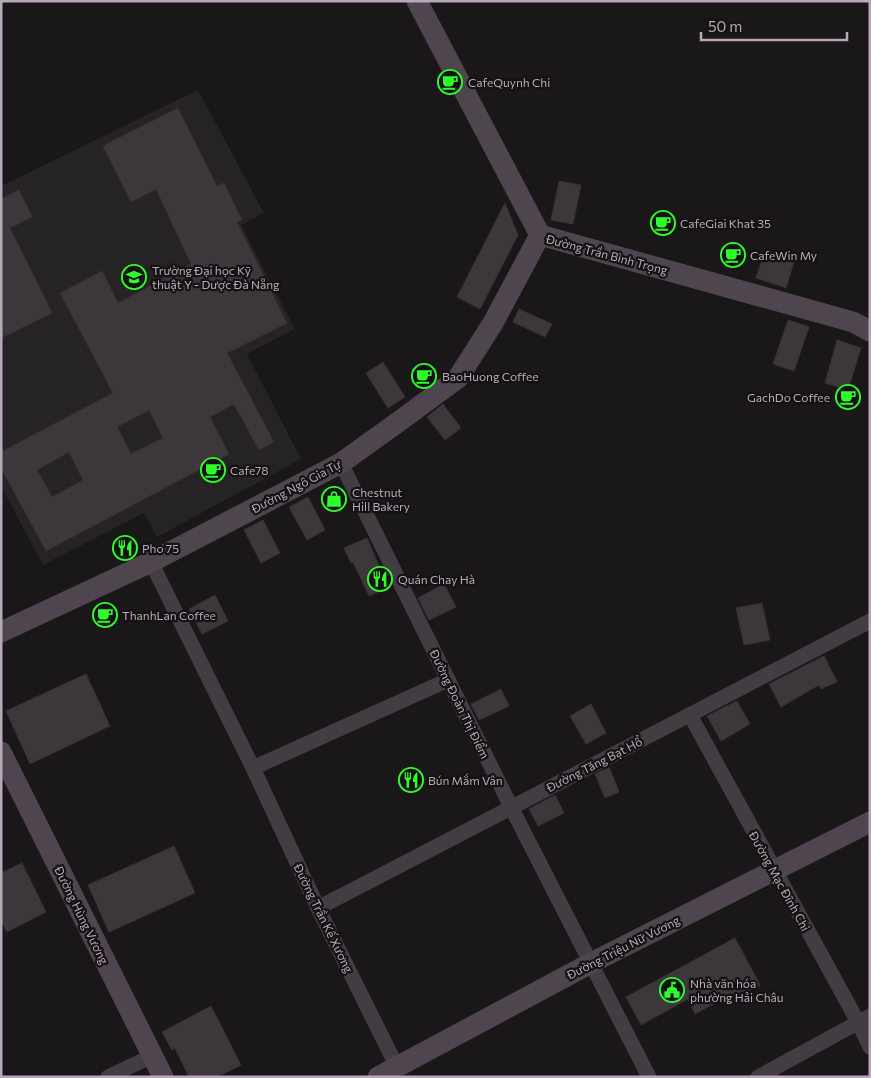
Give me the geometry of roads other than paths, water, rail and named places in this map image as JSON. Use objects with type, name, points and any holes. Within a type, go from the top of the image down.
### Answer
[{"type":"street","name":"Đường Trần Bình Trọng","points":[[417,1],[540,236],[854,322],[870,331]]},
{"type":"street","name":"Đường Ngô Gia Tự","points":[[1,632],[151,562],[341,463],[458,378],[493,322],[540,236]]},
{"type":"street","name":"Đường Đoàn Thị Điểm","points":[[341,463],[511,808],[649,1077]]},
{"type":"street","name":"Đường Trần Kế Xương","points":[[151,562],[397,1067]]},
{"type":"street","name":"Đường Tăng Bạt Hổ","points":[[318,908],[870,621]]},
{"type":"street","points":[[253,768],[448,680]]},
{"type":"street","name":"Đường Mạc Đĩnh Chi","points":[[690,715],[774,870],[864,1019],[870,1047]]},
{"type":"street","name":"Đường Hùng Vương","points":[[1,752],[162,1077]]},
{"type":"street","name":"Đường Triệu Nữ Vương","points":[[378,1077],[591,963],[870,822]]},
{"type":"street","points":[[758,1077],[864,1019]]},
{"type":"street","points":[[108,1077],[152,1056]]},
{"type":"place","name":"CafeQuynh Chi","points":[[450,82]]},
{"type":"place","name":"CafeGiai Khat 35","points":[[663,223]]},
{"type":"place","name":"CafeWin My","points":[[733,255]]},
{"type":"place","name":"Trường Đại học Kỹ thuật Y - Dược Đà Nẵng","points":[[134,277]]},
{"type":"place","name":"BaoHuong Coffee","points":[[424,376]]},
{"type":"place","name":"GachDo Coffee","points":[[848,397]]},
{"type":"place","name":"Cafe78","points":[[213,470]]},
{"type":"place","name":"Chestnut Hill Bakery","points":[[334,499]]},
{"type":"place","name":"Pho 75","points":[[125,548]]},
{"type":"place","name":"Quán Chay Hà","points":[[380,579]]},
{"type":"place","name":"ThanhLan Coffee","points":[[105,615]]},
{"type":"place","name":"Bún Mắm Vân","points":[[411,780]]},
{"type":"place","name":"Nhà văn hóa phường Hải Châu","points":[[672,990]]}]
